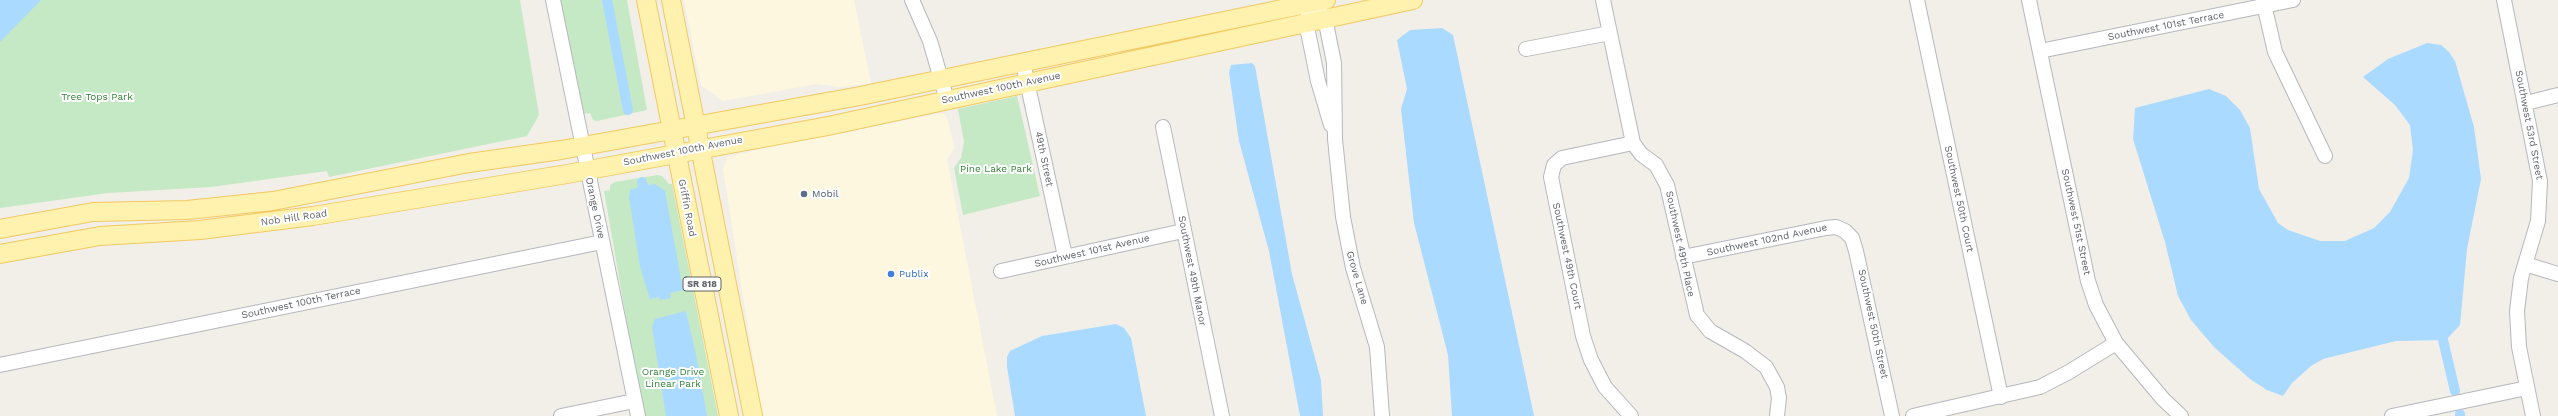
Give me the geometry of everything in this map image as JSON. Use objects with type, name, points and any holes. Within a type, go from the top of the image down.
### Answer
[{"type":"main road","name":"Griffin Road","points":[[646,0],[729,416]]},
{"type":"main road","name":"SR 818","points":[[671,0],[753,416]]},
{"type":"main road","name":"Southwest 100th Avenue","points":[[587,170],[676,152],[828,126],[1414,0]]},
{"type":"main road","name":"Southwest 100th Avenue","points":[[582,146],[941,80],[1317,1]]},
{"type":"main road","name":"Nob Hill Road","points":[[0,229],[93,212],[187,210],[272,201],[469,164],[582,146]]},
{"type":"main road","name":"Nob Hill Road","points":[[0,254],[100,236],[200,230],[313,216],[587,170]]},
{"type":"street","name":"Orange Drive","points":[[553,0],[638,416]]},
{"type":"street","points":[[912,0],[930,41],[947,100]]},
{"type":"street","points":[[1603,0],[1633,143]]},
{"type":"street","name":"Southwest 50th Court","points":[[1917,0],[2000,398]]},
{"type":"street","name":"Southwest 51st Street","points":[[2029,0],[2088,281],[2096,305],[2116,343],[2163,399],[2181,416]]},
{"type":"street","name":"Southwest 101st Terrace","points":[[2040,52],[2264,3],[2293,0]]},
{"type":"street","name":"Southwest 53rd Street","points":[[2504,0],[2539,167],[2541,195],[2538,221],[2525,264],[2519,295],[2517,322],[2519,346],[2533,416]]},
{"type":"street","name":"Grove Lane","points":[[1317,1],[1325,18],[1334,63],[1335,139],[1348,244],[1377,347],[1382,416]]},
{"type":"street","name":"Grove Lane","points":[[1317,1],[1306,22],[1318,81],[1335,139]]},
{"type":"street","points":[[2264,3],[2275,52],[2325,156]]},
{"type":"street","points":[[1526,49],[1610,33]]},
{"type":"street","name":"49th Street","points":[[1024,63],[1064,256]]},
{"type":"street","points":[[2526,103],[2558,96]]},
{"type":"street","name":"Southwest 49th Manor","points":[[1163,127],[1222,416]]},
{"type":"street","name":"Southwest 49th Place","points":[[1633,143],[1662,174],[1670,197],[1697,315],[1710,331],[1757,358],[1766,367],[1777,387],[1779,398],[1777,416]]},
{"type":"street","name":"Southwest 49th Court","points":[[1631,416],[1613,399],[1591,360],[1583,336],[1551,177],[1554,165],[1562,158],[1633,143]]},
{"type":"street","name":"Southwest 102nd Avenue","points":[[1683,257],[1831,227],[1841,228],[1849,234]]},
{"type":"street","name":"Southwest 101st Avenue","points":[[1000,271],[1183,230]]},
{"type":"street","name":"Southwest 50th Street","points":[[1849,234],[1858,257],[1892,416]]},
{"type":"street","name":"Southwest 100th Terrace","points":[[0,364],[602,242]]},
{"type":"street","points":[[2525,264],[2558,274]]},
{"type":"street","points":[[1913,416],[2000,398],[2033,389],[2056,380],[2116,343]]},
{"type":"street","points":[[2392,416],[2527,388]]},
{"type":"street","points":[[561,416],[634,401]]},
{"type":"shaded area","points":[[684,0],[854,0],[871,83],[839,87],[817,84],[723,101],[701,85]]},
{"type":"shaded area","points":[[943,113],[947,118],[955,148],[947,159],[997,416],[762,416],[723,169],[728,157],[773,146]]},
{"type":"green space","name":"Tree Tops Park","points":[[0,0],[520,0],[539,115],[527,136],[329,177],[327,171],[211,187],[108,193],[0,208]]},
{"type":"green space","points":[[560,0],[627,0],[647,110],[597,121],[593,120],[590,113],[583,114]]},
{"type":"green space","name":"Pine Lake Park","points":[[1017,96],[1040,196],[963,215],[954,168],[961,158],[964,142],[958,109]]},
{"type":"green space","name":"Orange Drive Linear Park","points":[[658,175],[662,176],[669,184],[672,184],[718,416],[643,416],[604,191],[610,190],[610,185],[615,182]]},
{"type":"water","points":[[0,0],[41,0],[0,42]]},
{"type":"water","points":[[1442,28],[1453,35],[1534,416],[1452,416],[1448,355],[1414,223],[1401,109],[1407,89],[1397,40],[1410,30]]},
{"type":"water","points":[[2427,43],[2441,45],[2449,52],[2455,61],[2474,127],[2481,179],[2467,249],[2460,325],[2446,340],[2396,341],[2323,359],[2311,366],[2292,383],[2283,396],[2267,390],[2250,379],[2214,347],[2191,320],[2178,296],[2165,242],[2133,139],[2135,108],[2209,89],[2226,96],[2240,110],[2250,128],[2259,189],[2278,223],[2288,230],[2320,241],[2345,241],[2374,228],[2390,212],[2409,178],[2413,150],[2410,125],[2395,105],[2363,77],[2388,59]]},
{"type":"water","points":[[1252,63],[1255,66],[1292,274],[1321,380],[1323,416],[1300,416],[1269,251],[1239,141],[1229,73],[1231,65]]},
{"type":"water","points":[[655,184],[665,191],[683,290],[670,293],[671,298],[660,300],[659,297],[650,299],[640,267],[629,197],[631,189]]},
{"type":"water","points":[[686,311],[707,416],[666,416],[652,327],[655,319]]},
{"type":"water","points":[[1116,324],[1124,328],[1131,338],[1146,416],[1015,416],[1007,367],[1007,357],[1010,351],[1042,336]]},
{"type":"waterway","points":[[607,0],[628,110]]},
{"type":"waterway","points":[[642,182],[646,199]]},
{"type":"waterway","points":[[2443,340],[2455,391]]},
{"type":"place","name":"Mobil","points":[[804,194]]},
{"type":"place","name":"Publix","points":[[891,274]]}]
